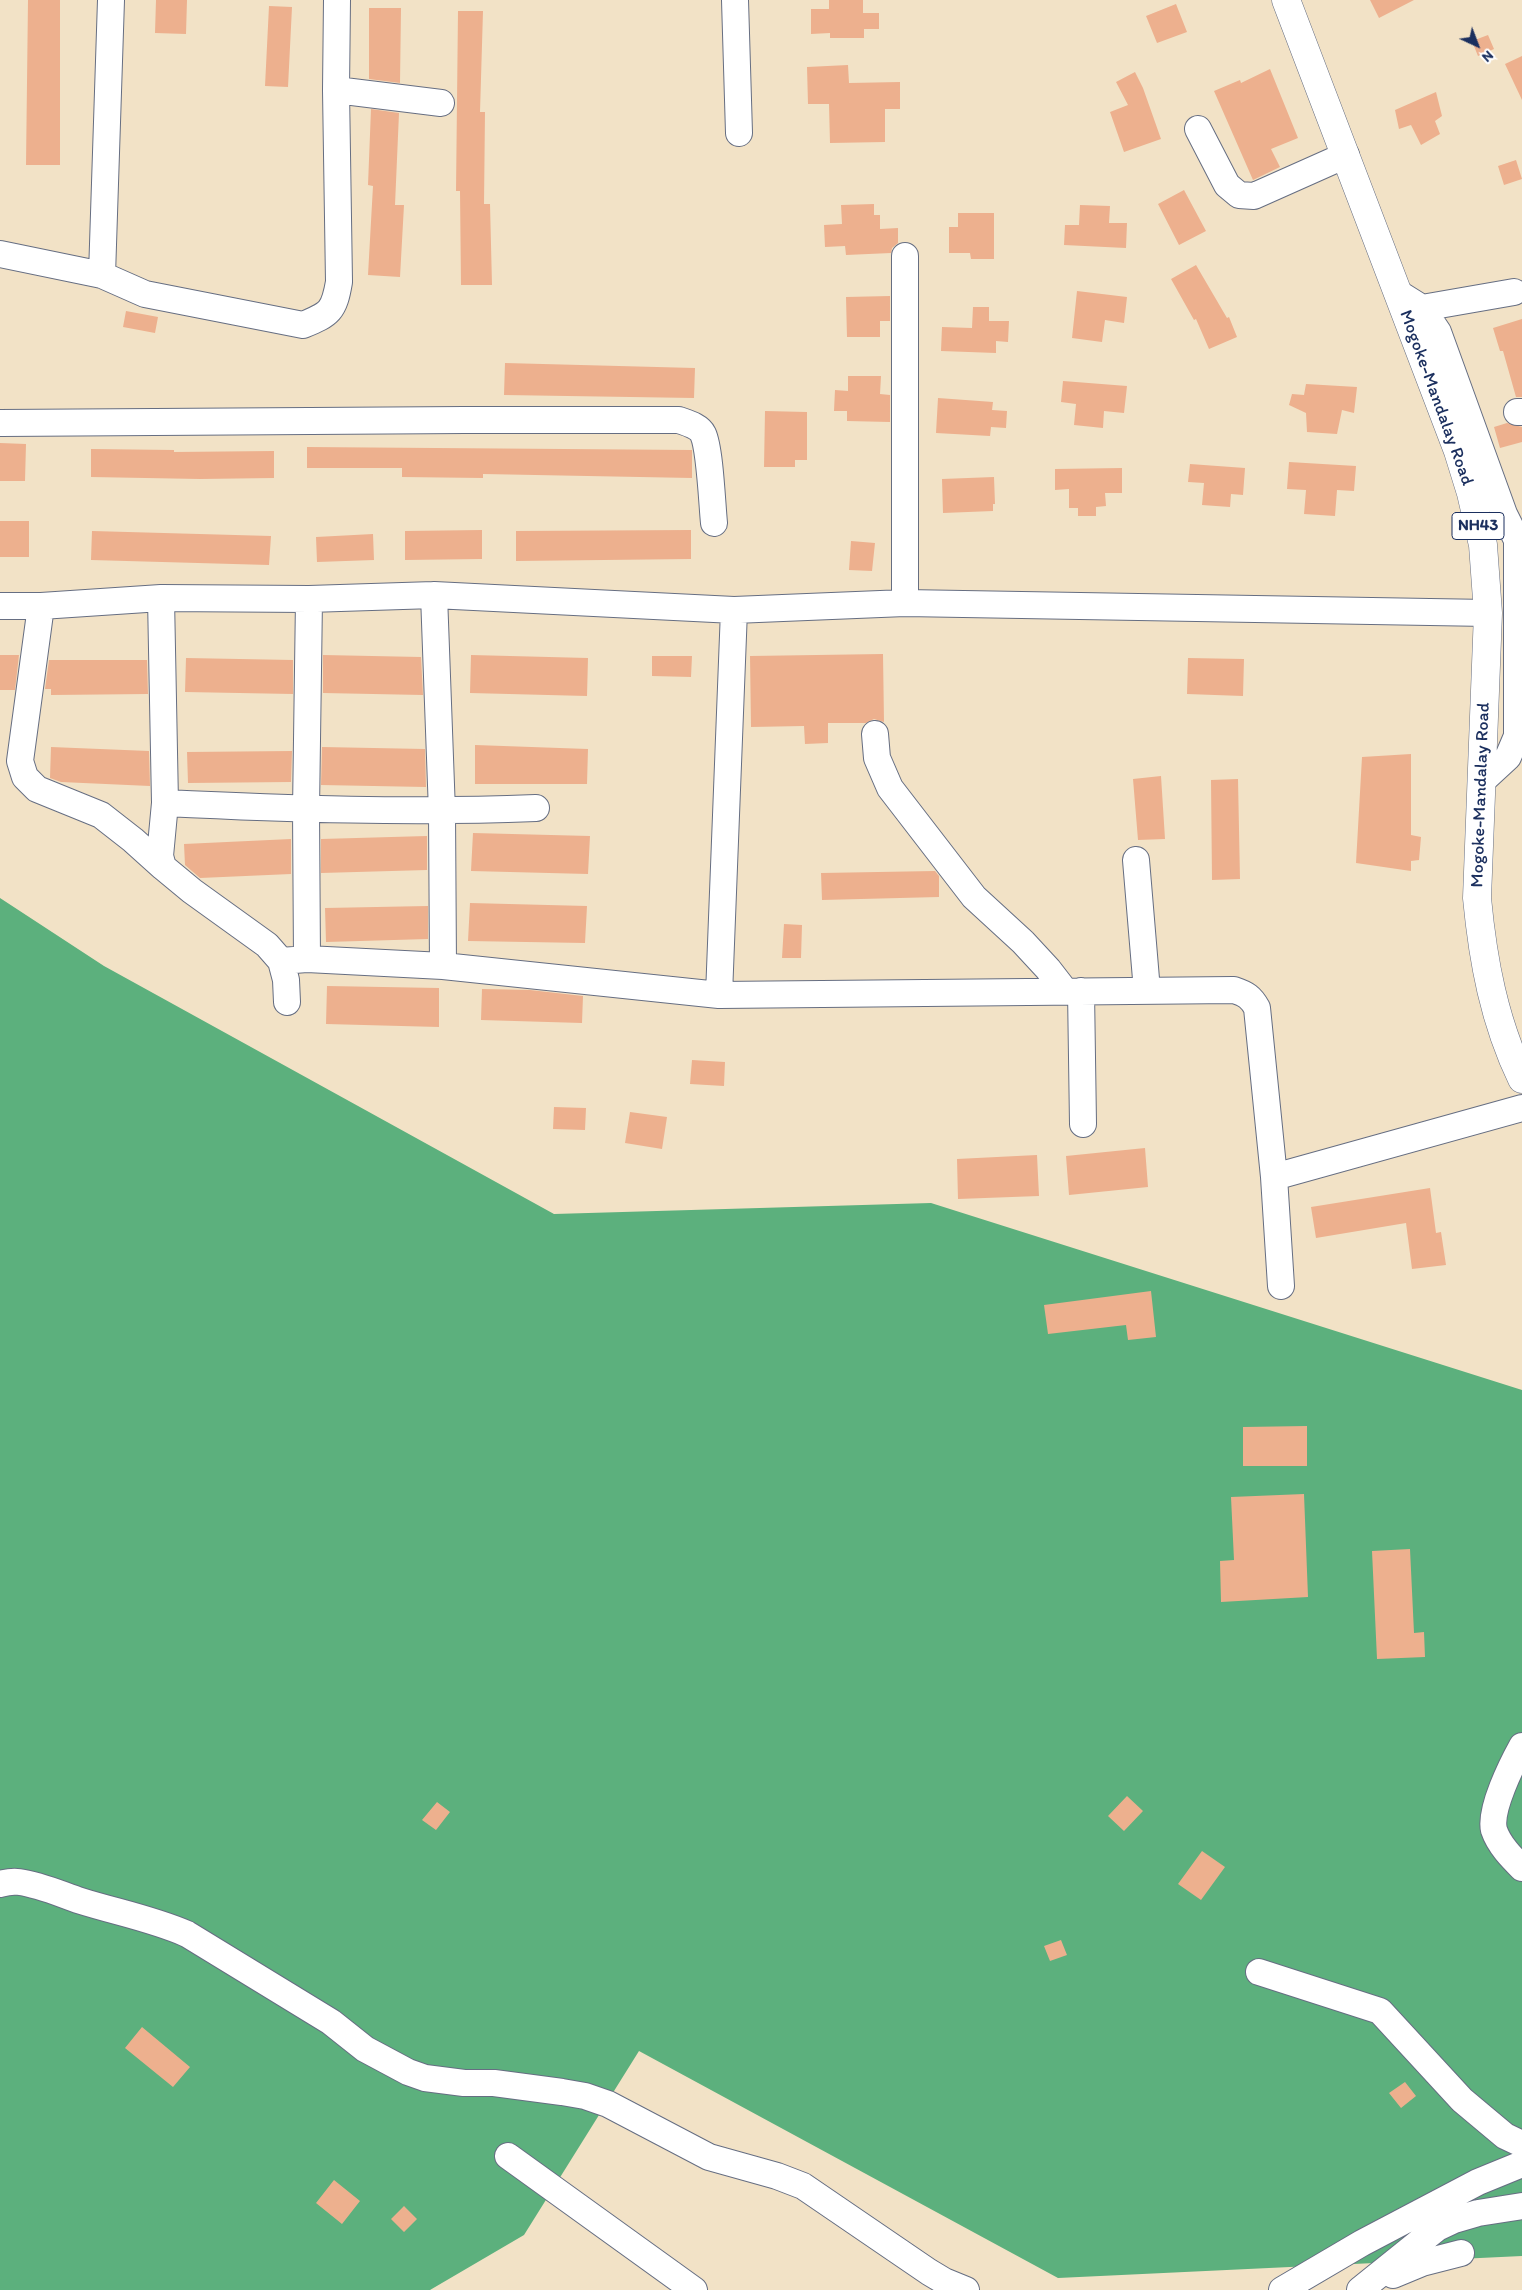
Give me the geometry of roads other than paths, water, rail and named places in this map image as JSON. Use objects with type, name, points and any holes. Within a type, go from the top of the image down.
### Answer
[{"type":"highway","name":"Mogoke-Mandalay Road","points":[[1286,0],[1458,451],[1471,493],[1483,545],[1488,613],[1477,898],[1481,944],[1495,1012],[1511,1057],[1522,1079]]},
{"type":"street","points":[[102,275],[111,0]]},
{"type":"street","points":[[0,254],[102,275],[145,294],[304,325],[325,316],[336,301],[339,282],[336,90],[338,0]]},
{"type":"street","points":[[734,0],[739,133]]},
{"type":"street","points":[[336,90],[441,103]]},
{"type":"street","points":[[1198,129],[1227,185],[1239,195],[1254,196],[1346,154]]},
{"type":"street","points":[[904,256],[905,603]]},
{"type":"street","points":[[1422,308],[1514,292]]},
{"type":"street","points":[[1398,293],[1422,308],[1438,332],[1504,514],[1520,539],[1517,736],[1508,757],[1482,781]]},
{"type":"street","points":[[0,423],[680,420],[702,432],[706,450],[714,523]]},
{"type":"street","points":[[1483,545],[1520,539]]},
{"type":"street","points":[[0,606],[41,606],[161,598],[309,599],[434,594],[734,610],[905,603],[1488,613]]},
{"type":"street","points":[[434,594],[442,812],[443,966]]},
{"type":"street","points":[[161,598],[165,803],[160,856],[163,867]]},
{"type":"street","points":[[307,959],[306,810],[309,599]]},
{"type":"street","points":[[41,606],[20,762],[25,777],[37,789],[101,815],[192,891],[268,945],[281,961],[286,980],[287,1002]]},
{"type":"street","points":[[719,996],[734,610]]},
{"type":"street","points":[[875,734],[877,758],[890,788],[974,897],[1073,991],[1083,1124]]},
{"type":"street","points":[[165,803],[306,810],[442,812],[536,808]]},
{"type":"street","points":[[1136,860],[1147,990]]},
{"type":"street","points":[[281,961],[307,959],[443,966],[719,996],[1147,990],[1234,990],[1245,993],[1251,998],[1257,1008],[1274,1177],[1281,1286]]},
{"type":"street","points":[[1274,1177],[1522,1108]]},
{"type":"street","points":[[1522,1746],[1502,1784],[1494,1829],[1502,1845],[1522,1868]]},
{"type":"street","points":[[0,1884],[13,1882],[42,1886],[187,1934],[331,2022],[365,2049],[408,2072],[425,2078],[464,2083],[494,2083],[562,2092],[585,2096],[608,2104],[709,2157],[777,2176],[803,2186],[929,2272],[944,2281],[966,2290]]},
{"type":"street","points":[[1259,1972],[1380,2011],[1462,2100],[1505,2136],[1522,2144]]},
{"type":"street","points":[[508,2156],[694,2290]]},
{"type":"street","points":[[1286,2289],[1370,2239],[1478,2182],[1522,2164]]},
{"type":"street","points":[[1365,2286],[1437,2228],[1454,2220],[1478,2213],[1522,2206]]},
{"type":"street","points":[[1365,2286],[1422,2263],[1461,2253]]}]
